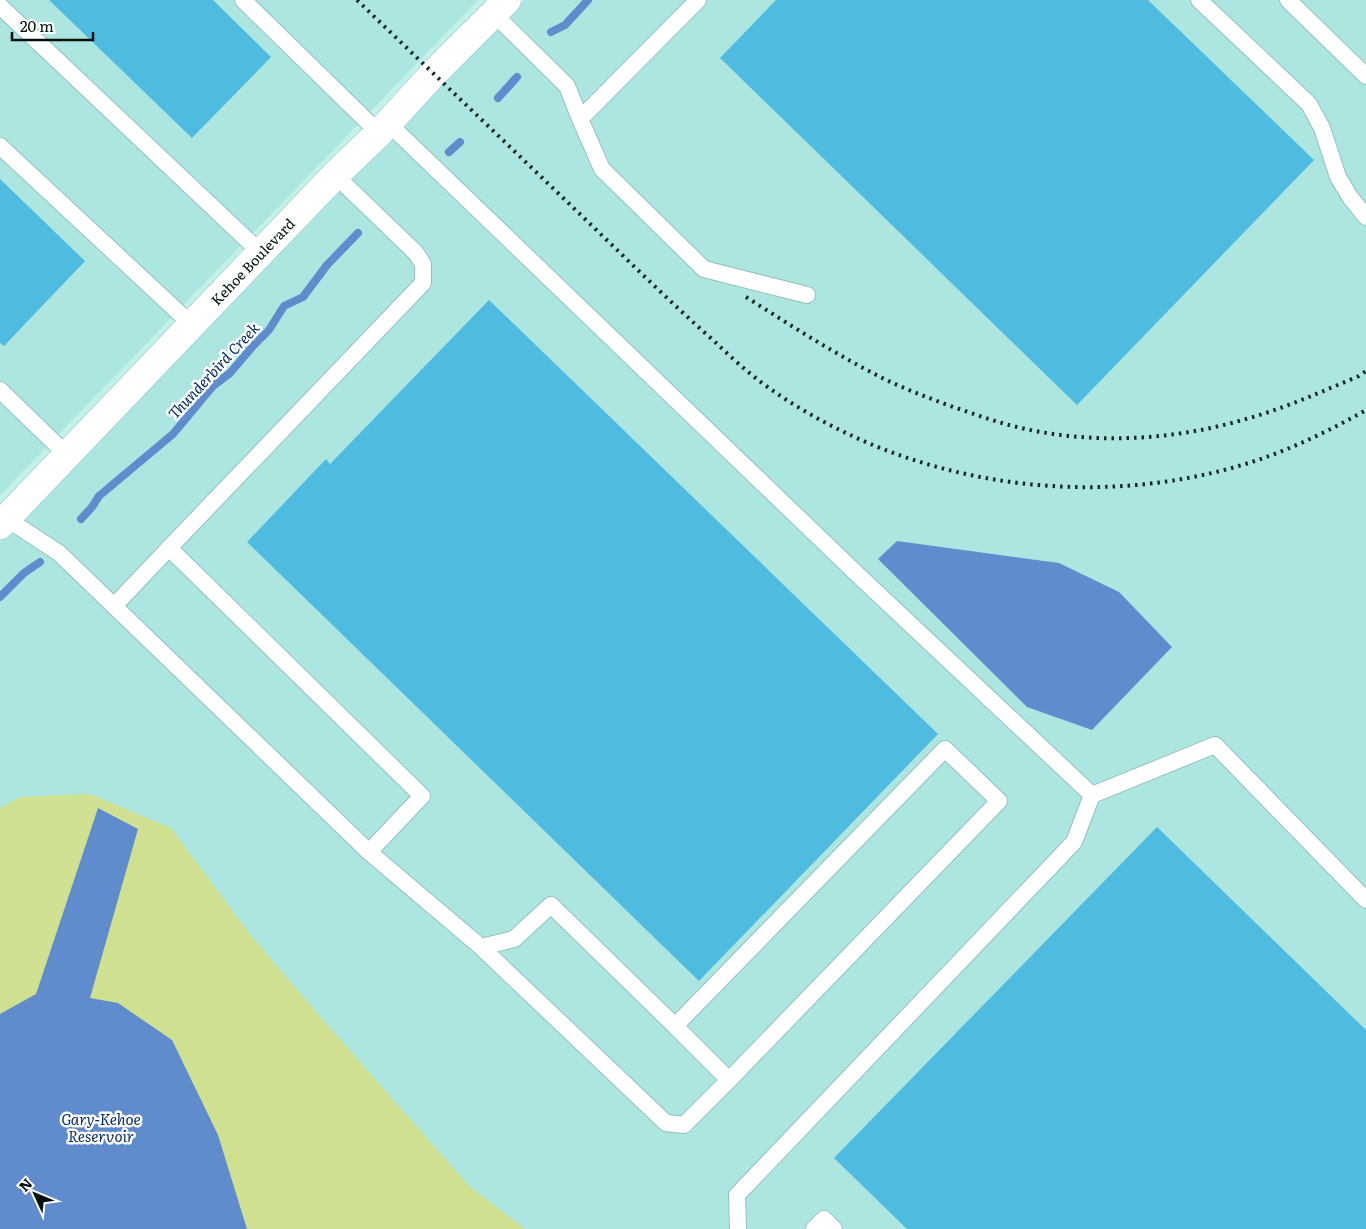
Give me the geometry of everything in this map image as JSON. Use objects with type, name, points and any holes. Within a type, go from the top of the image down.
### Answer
[{"type":"street","name":"Kehoe Boulevard","points":[[2,519],[68,456],[335,175],[384,128],[433,74],[500,7]]},
{"type":"lane","points":[[243,0],[384,128],[1092,795]]},
{"type":"lane","points":[[580,119],[698,0]]},
{"type":"lane","points":[[1200,0],[1309,104],[1322,128],[1338,177],[1350,197],[1366,216]]},
{"type":"lane","points":[[1288,0],[1366,76]]},
{"type":"lane","points":[[0,6],[261,253]]},
{"type":"lane","points":[[500,7],[567,86],[602,169],[704,269],[807,295]]},
{"type":"lane","points":[[0,146],[192,325]]},
{"type":"lane","points":[[114,606],[423,283],[423,264],[416,253],[335,175]]},
{"type":"lane","points":[[0,390],[68,456]]},
{"type":"lane","points":[[2,519],[59,553],[369,852],[481,947],[666,1123],[684,1125],[1000,801],[944,749],[675,1026]]},
{"type":"lane","points":[[169,548],[422,796],[369,852]]},
{"type":"lane","points":[[738,1229],[737,1195],[1074,842],[1092,795],[1215,745],[1366,900]]},
{"type":"lane","points":[[481,947],[514,939],[551,905],[729,1080]]},
{"type":"lane","points":[[814,1229],[824,1219],[834,1229]]},
{"type":"shaded area","points":[[0,0],[478,0],[0,495]]},
{"type":"shaded area","points":[[525,0],[1366,0],[1366,1229],[0,1229],[0,543]]},
{"type":"green space","points":[[90,794],[171,828],[252,937],[469,1186],[525,1229],[0,1229],[0,808],[20,797]]},
{"type":"water","points":[[897,541],[1059,563],[1119,592],[1172,647],[1092,730],[1027,707],[878,559]]},
{"type":"water","name":"Gary-Kehoe Reservoir","points":[[98,808],[138,829],[90,998],[118,1003],[172,1040],[218,1135],[247,1229],[0,1229],[0,1014],[36,994]]},
{"type":"building","points":[[49,0],[213,0],[271,57],[192,138]]},
{"type":"building","points":[[776,0],[1148,0],[1314,160],[1077,405],[720,58]]},
{"type":"building","points":[[0,179],[85,261],[4,346],[0,343]]},
{"type":"building","points":[[489,300],[938,734],[699,981],[247,542],[326,459],[330,464]]},
{"type":"building","points":[[1157,827],[1366,1030],[1366,1229],[907,1229],[834,1158]]},
{"type":"waterway","name":"Thunderbird Creek","points":[[551,32],[565,25],[588,0]]},
{"type":"waterway","name":"Thunderbird Creek","points":[[498,98],[517,77]]},
{"type":"waterway","name":"Thunderbird Creek","points":[[449,152],[460,142]]},
{"type":"waterway","name":"Thunderbird Creek","points":[[81,519],[99,496],[173,434],[213,386],[230,373],[269,330],[284,306],[303,297],[327,265],[358,233]]},
{"type":"waterway","name":"Thunderbird Creek","points":[[0,597],[24,573],[40,562]]},
{"type":"railway","points":[[357,0],[663,294],[740,365],[769,388],[820,420],[875,446],[931,465],[990,479],[1049,486],[1109,487],[1169,481],[1246,464],[1299,444],[1366,410]]},
{"type":"railway","points":[[746,297],[838,354],[900,386],[992,420],[1054,434],[1119,438],[1151,437],[1215,427],[1289,405],[1359,376],[1366,371]]}]
